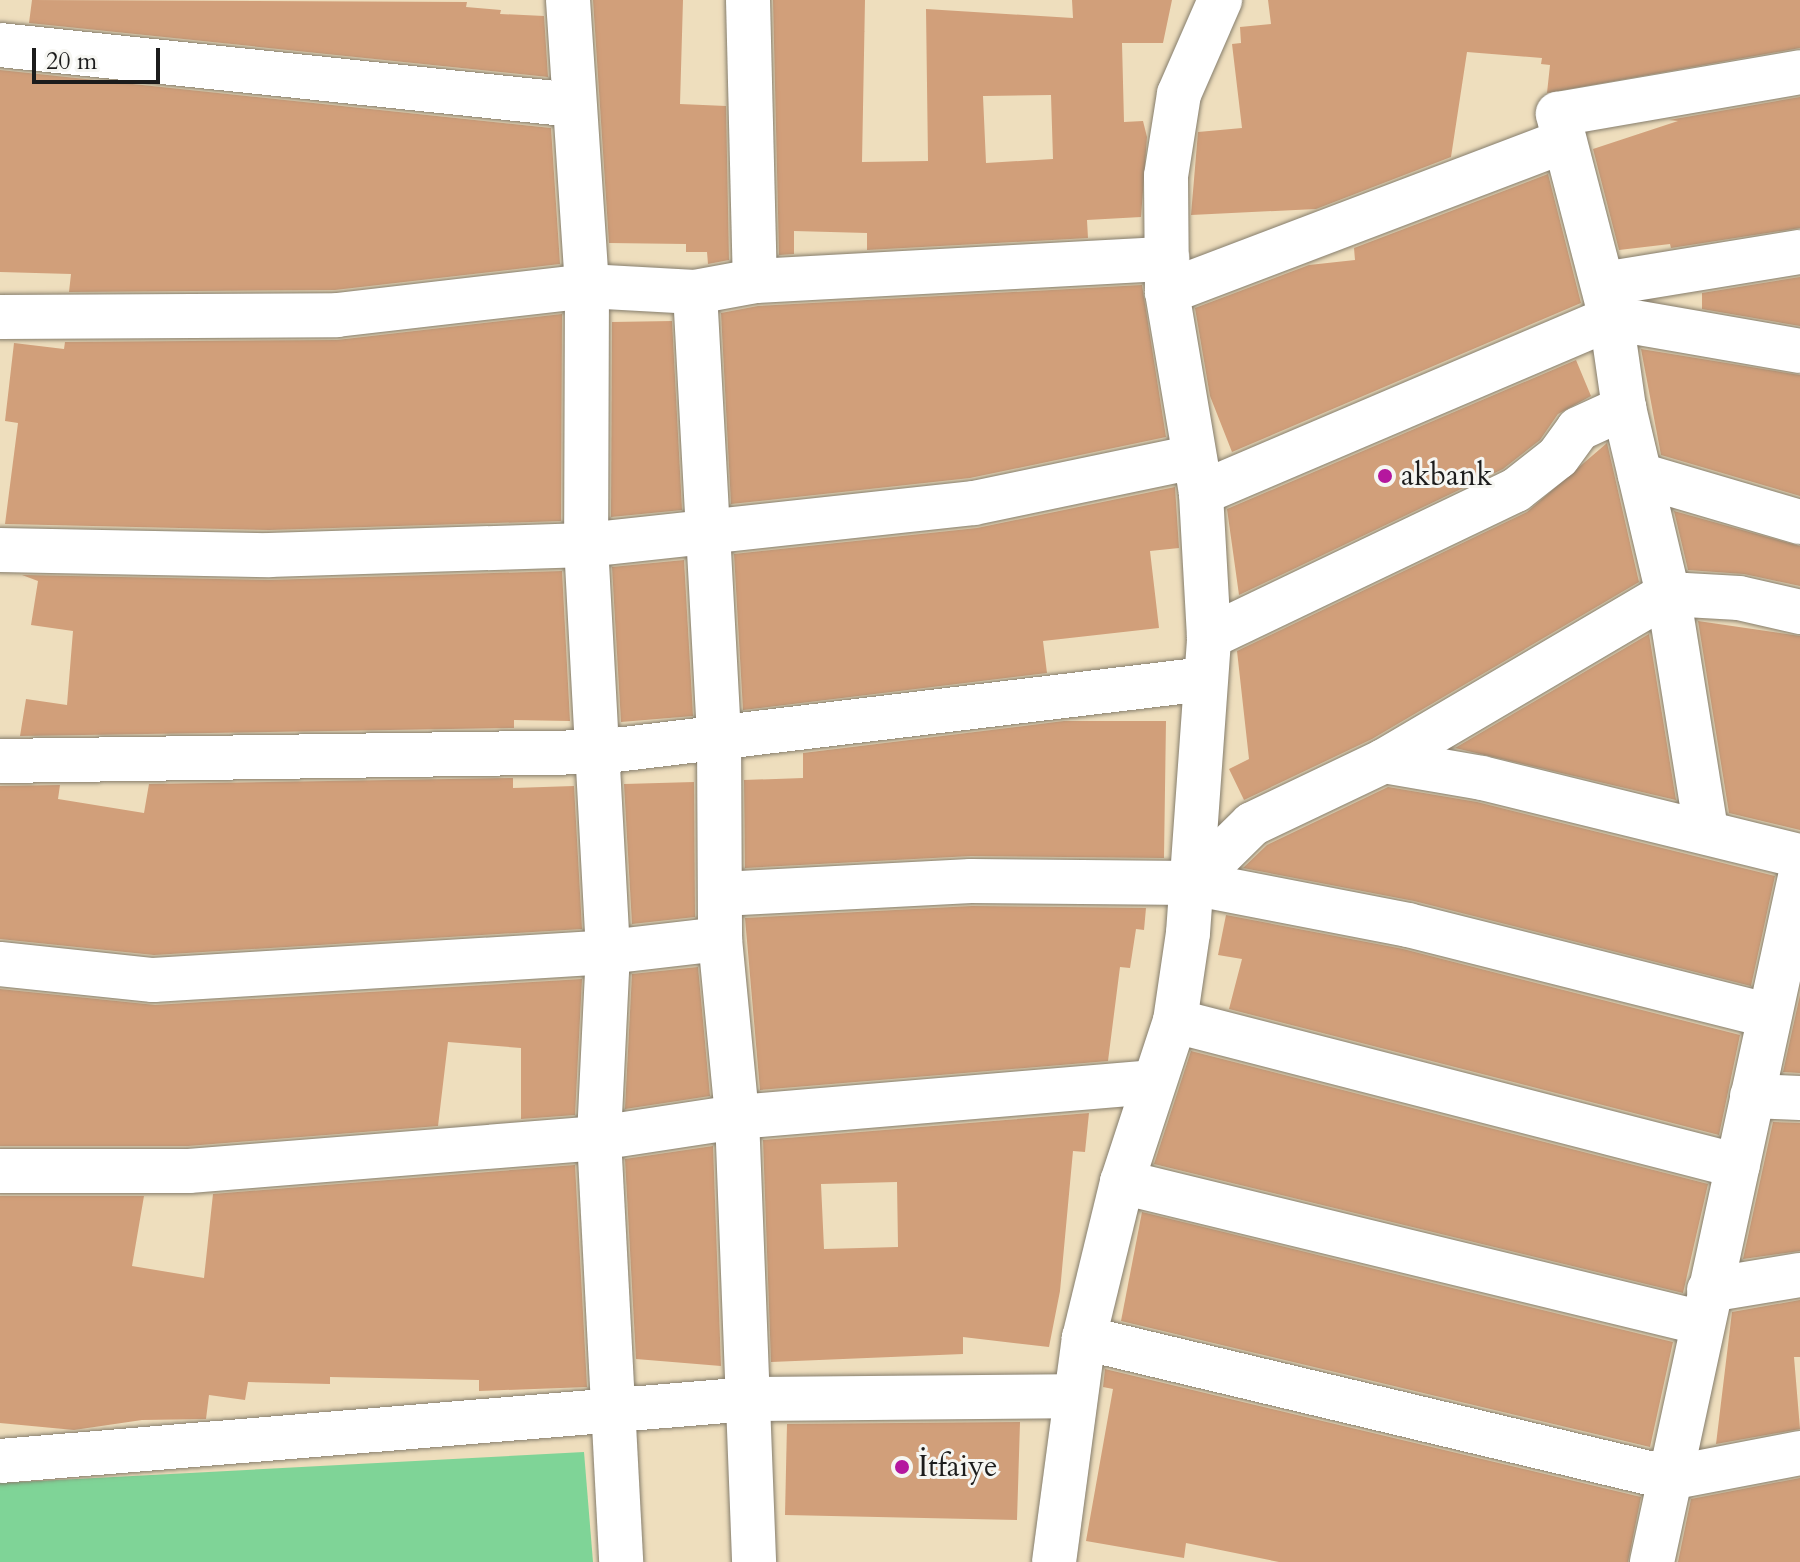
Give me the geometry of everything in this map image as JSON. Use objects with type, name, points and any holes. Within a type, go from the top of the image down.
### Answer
[{"type":"street","points":[[568,0],[587,286],[586,545],[608,952],[599,1138],[617,1413],[621,1562]]},
{"type":"street","points":[[748,0],[755,281]]},
{"type":"street","points":[[1054,1562],[1073,1396],[1084,1338],[1122,1182],[1175,1021],[1192,883],[1209,637],[1197,475],[1167,275],[1166,176],[1179,94],[1220,0]]},
{"type":"street","points":[[0,45],[574,105]]},
{"type":"street","points":[[1706,830],[1668,594],[1624,408],[1608,301],[1558,114],[1800,72]]},
{"type":"street","points":[[0,317],[337,315],[587,286],[695,292],[755,281],[1167,275],[1564,141]]},
{"type":"street","points":[[0,550],[269,555],[586,545],[974,503],[1197,475],[1608,301],[1800,252]]},
{"type":"street","points":[[695,292],[719,737],[720,939],[737,1117],[754,1562]]},
{"type":"street","points":[[1608,301],[1800,351]]},
{"type":"street","points":[[1209,637],[1516,490],[1558,457],[1578,429],[1624,408]]},
{"type":"street","points":[[1640,475],[1800,522]]},
{"type":"street","points":[[1192,883],[1252,824],[1384,761],[1668,594],[1739,598],[1800,612]]},
{"type":"street","points":[[0,761],[599,752],[1205,679]]},
{"type":"street","points":[[1384,761],[1482,778],[1706,830],[1800,856]]},
{"type":"street","points":[[721,894],[971,881],[1192,883],[1408,925],[1769,1016]]},
{"type":"street","points":[[1652,1562],[1769,1016],[1797,901]]},
{"type":"street","points":[[0,964],[153,980],[608,952],[720,939]]},
{"type":"street","points":[[1175,1021],[1738,1166]]},
{"type":"street","points":[[0,1171],[189,1171],[599,1138],[737,1117],[1154,1082]]},
{"type":"street","points":[[1752,1096],[1800,1098]]},
{"type":"street","points":[[1122,1182],[1706,1307],[1800,1275]]},
{"type":"street","points":[[1084,1338],[1670,1478],[1800,1453]]},
{"type":"street","points":[[0,1461],[617,1413],[749,1399],[1073,1396]]},
{"type":"green space","points":[[584,1452],[593,1562],[0,1562],[0,1483]]},
{"type":"building","points":[[32,0],[467,2],[466,7],[501,10],[500,14],[544,16],[548,77],[29,23]]},
{"type":"building","points":[[593,0],[683,0],[680,104],[726,106],[729,260],[708,264],[707,252],[686,252],[686,244],[609,243]]},
{"type":"building","points":[[773,0],[865,0],[862,162],[928,161],[926,9],[1073,18],[1072,0],[1172,0],[1163,43],[1122,43],[1124,122],[1143,121],[1147,137],[1141,217],[1087,220],[1088,238],[867,250],[867,233],[794,231],[794,254],[779,255]],"holes":[[[1051,95],[1053,159],[986,163],[983,96]]]},
{"type":"building","points":[[1268,0],[1800,0],[1800,48],[1547,93],[1550,65],[1541,64],[1542,58],[1467,52],[1451,157],[1316,209],[1191,215],[1198,132],[1242,128],[1232,44],[1241,43],[1240,27],[1271,24]]},
{"type":"building","points":[[0,70],[551,128],[560,264],[335,290],[69,292],[71,274],[0,272]]},
{"type":"building","points":[[1800,97],[1800,228],[1671,248],[1670,244],[1619,250],[1593,149],[1678,121],[1669,120]]},
{"type":"building","points":[[1548,174],[1581,303],[1232,452],[1210,396],[1195,308],[1309,265],[1355,260],[1354,248]]},
{"type":"building","points":[[1800,277],[1800,326],[1702,309],[1702,293]]},
{"type":"building","points":[[1142,285],[1166,437],[970,478],[731,504],[721,313],[758,306]]},
{"type":"building","points":[[562,314],[561,521],[269,530],[5,524],[18,423],[5,421],[14,343],[64,349],[65,342],[337,340]]},
{"type":"building","points":[[672,321],[682,510],[611,517],[612,322]]},
{"type":"building","points":[[1641,349],[1800,375],[1800,496],[1661,455]]},
{"type":"building","points":[[1576,360],[1591,396],[1558,414],[1540,440],[1503,469],[1239,595],[1227,509]]},
{"type":"building","points":[[1607,443],[1639,582],[1372,739],[1244,800],[1229,769],[1249,759],[1237,651],[1527,512]]},
{"type":"building","points":[[1175,487],[1179,548],[1150,551],[1159,628],[1043,641],[1047,673],[743,710],[734,554],[977,528]]},
{"type":"building","points":[[1674,511],[1800,546],[1800,586],[1744,574],[1688,570]]},
{"type":"building","points":[[684,560],[693,716],[621,722],[612,567]]},
{"type":"building","points":[[562,571],[570,721],[514,720],[514,728],[20,736],[26,699],[67,705],[73,631],[31,625],[38,581],[22,575],[269,580]]},
{"type":"building","points":[[1698,621],[1800,636],[1800,830],[1729,813]]},
{"type":"building","points":[[1649,634],[1676,800],[1455,748]]},
{"type":"building","points":[[1064,721],[1166,721],[1164,858],[971,856],[745,868],[744,780],[803,778],[803,753]]},
{"type":"building","points":[[513,778],[513,788],[574,786],[582,929],[154,955],[0,939],[0,786],[60,785],[58,799],[144,813],[149,784]]},
{"type":"building","points":[[694,782],[695,917],[632,924],[624,784]]},
{"type":"building","points":[[1388,787],[1477,802],[1775,876],[1751,986],[1414,901],[1243,868],[1267,845]]},
{"type":"building","points":[[972,906],[1146,908],[1144,930],[1136,929],[1130,968],[1120,967],[1108,1061],[760,1090],[745,918]]},
{"type":"building","points":[[1226,915],[1403,949],[1740,1035],[1719,1135],[1229,1009],[1242,959],[1218,955]]},
{"type":"building","points":[[698,967],[710,1096],[625,1109],[632,974]]},
{"type":"building","points":[[582,979],[575,1115],[521,1119],[521,1048],[448,1042],[438,1126],[188,1146],[0,1146],[0,989],[155,1005]]},
{"type":"building","points":[[1800,995],[1800,1073],[1783,1072]]},
{"type":"building","points":[[1191,1051],[1708,1184],[1683,1293],[1154,1164]]},
{"type":"building","points":[[1089,1113],[1085,1152],[1073,1151],[1060,1291],[1049,1347],[963,1337],[963,1354],[771,1362],[763,1140]],"holes":[[[897,1182],[898,1247],[824,1249],[821,1184]]]},
{"type":"building","points":[[1773,1122],[1800,1123],[1800,1251],[1743,1259]]},
{"type":"building","points":[[713,1146],[721,1366],[636,1359],[625,1159]]},
{"type":"building","points":[[575,1165],[587,1387],[479,1391],[479,1380],[330,1377],[330,1384],[248,1382],[245,1400],[209,1395],[206,1419],[142,1420],[74,1430],[0,1423],[0,1196],[144,1196],[132,1266],[204,1278],[213,1194]]},
{"type":"building","points":[[1142,1212],[1673,1342],[1650,1447],[1121,1321]]},
{"type":"building","points":[[1800,1300],[1800,1357],[1794,1357],[1800,1429],[1716,1444],[1732,1312]]},
{"type":"building","points":[[1105,1369],[1641,1497],[1628,1562],[1279,1562],[1186,1543],[1184,1558],[1086,1541],[1113,1389],[1103,1387]]},
{"type":"building","name":"İtfaiye","points":[[1020,1422],[1017,1520],[785,1515],[787,1424]]},
{"type":"building","points":[[1800,1478],[1800,1562],[1678,1562],[1691,1499]]},
{"type":"place","name":"akbank","points":[[1385,476]]},
{"type":"place","name":"İtfaiye","points":[[902,1467]]}]
